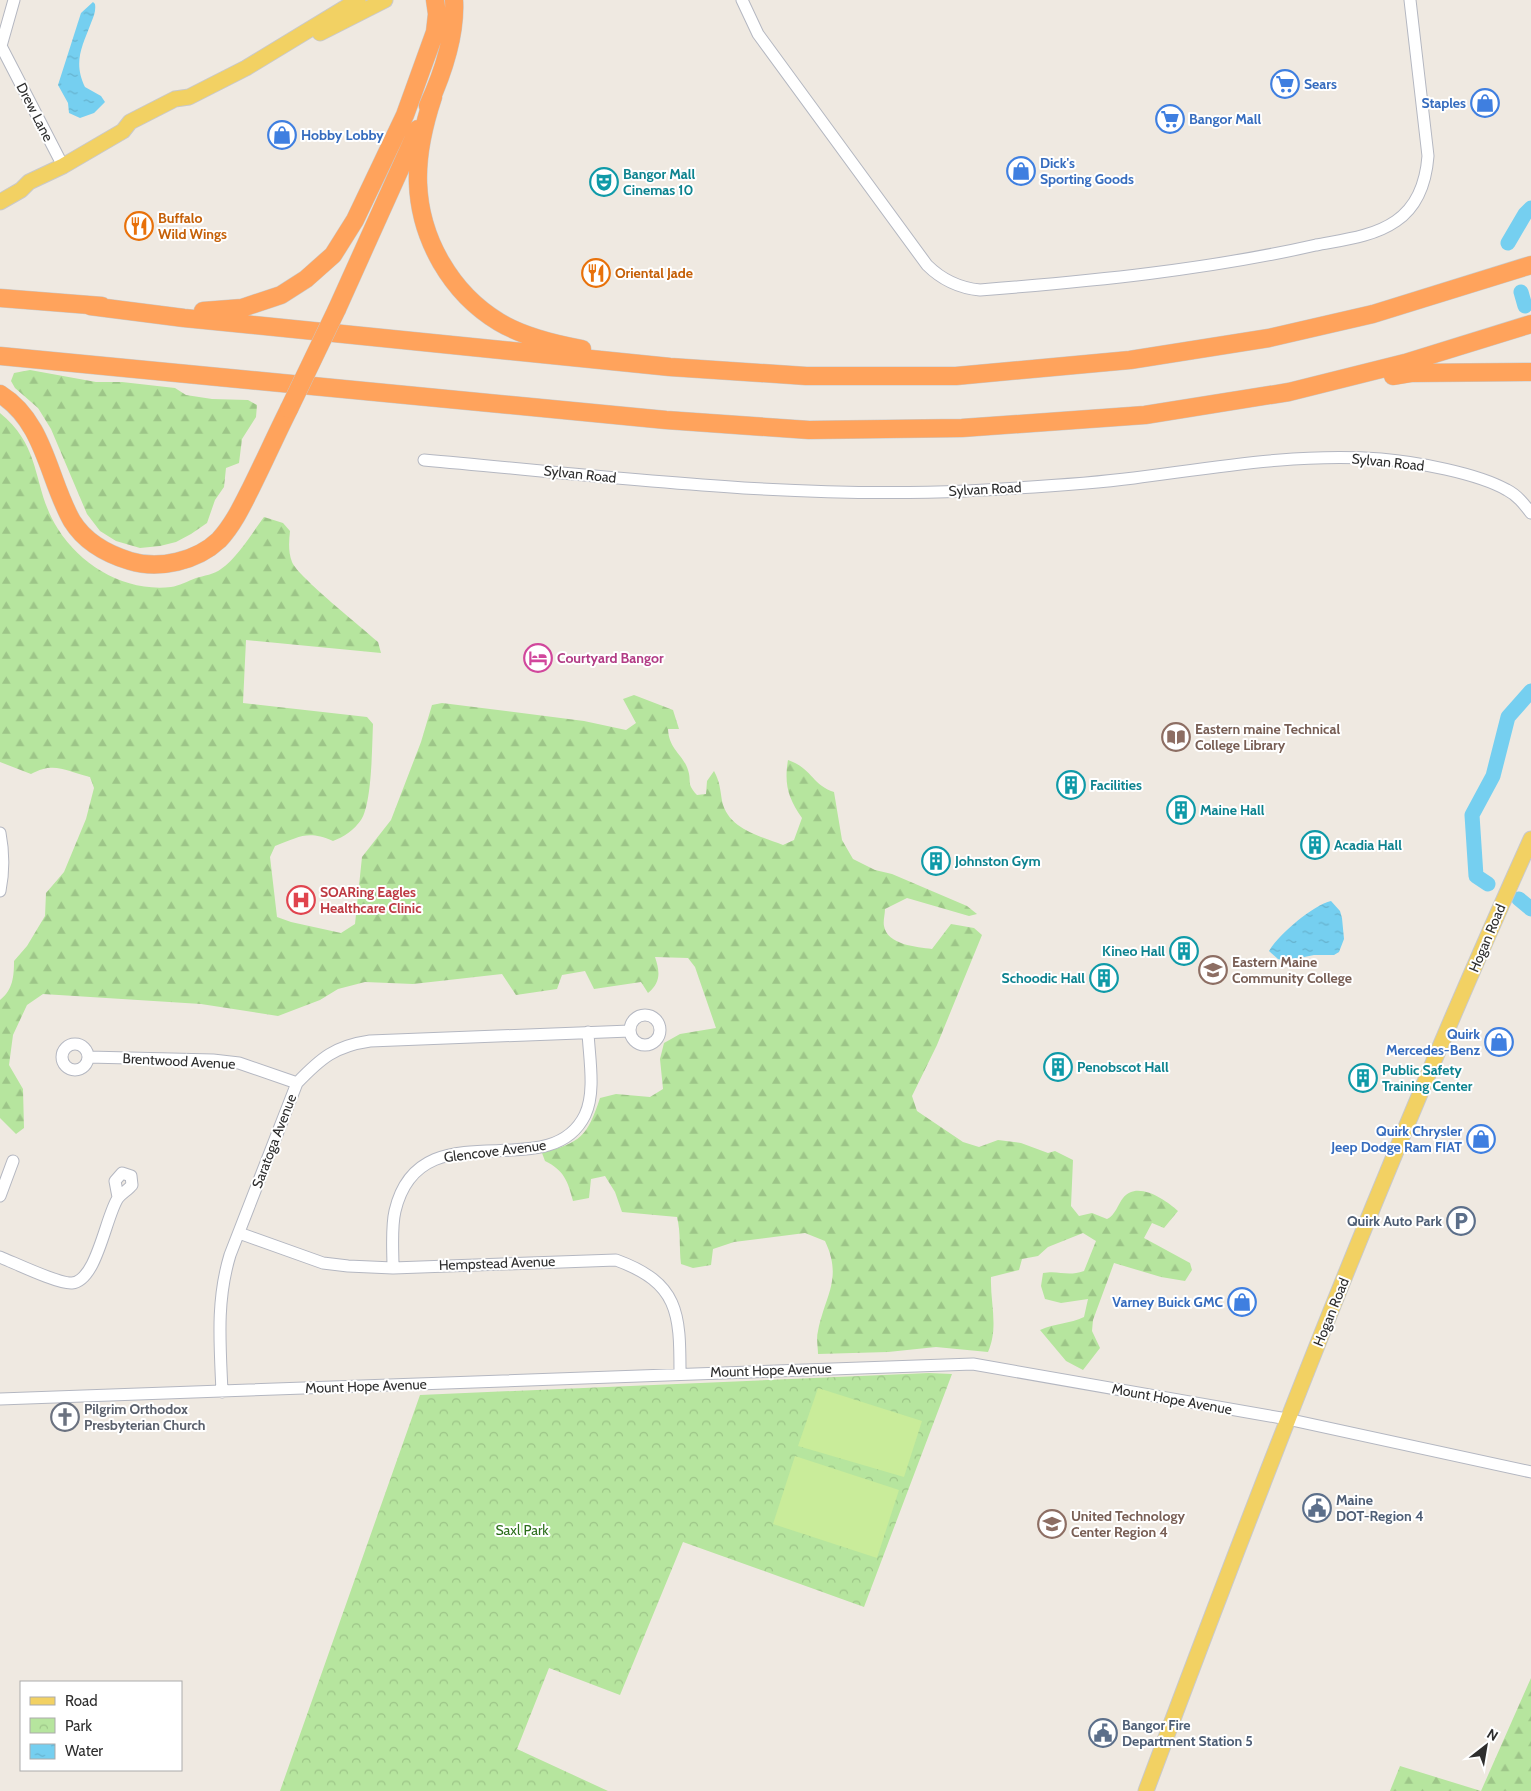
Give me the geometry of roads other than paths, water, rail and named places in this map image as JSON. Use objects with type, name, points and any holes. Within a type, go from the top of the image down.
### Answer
[{"type":"highway","points":[[90,306],[218,312],[242,308],[280,295],[301,283],[319,268],[333,255],[345,238],[396,138],[435,32],[437,14],[435,0]]},
{"type":"highway","points":[[454,0],[455,19],[422,139],[418,182],[426,230],[444,266],[458,285],[485,313],[516,330],[572,347],[761,373]]},
{"type":"highway","points":[[0,394],[30,424],[43,450],[64,506],[74,523],[87,538],[103,551],[120,558],[150,564],[184,560],[218,540],[237,515],[289,409],[337,309],[432,97]]},
{"type":"highway","points":[[0,298],[670,367],[806,376],[956,376],[1130,360],[1269,338],[1364,316],[1531,266]]},
{"type":"highway","points":[[1289,392],[1405,363],[1531,324]]},
{"type":"highway","points":[[0,356],[646,419],[810,430],[962,428],[1145,415],[1411,373],[1531,372]]},
{"type":"main road","points":[[280,49],[297,35],[358,0]]},
{"type":"main road","points":[[0,202],[22,190],[29,182],[63,166],[123,131],[132,132],[180,106],[188,97],[280,49],[302,42],[385,0]]},
{"type":"main road","points":[[0,191],[19,181],[29,182]]},
{"type":"main road","name":"Hogan Road","points":[[1146,1791],[1287,1419],[1486,939],[1531,839]]},
{"type":"street","name":"Drew Lane","points":[[14,0],[1,46],[63,166]]},
{"type":"street","points":[[742,0],[758,34],[927,265],[944,279],[956,285],[980,290],[1144,274],[1268,255],[1367,234],[1397,221],[1408,211],[1421,190],[1426,177],[1428,156],[1410,0]]},
{"type":"street","name":"Sylvan Road","points":[[424,460],[710,486],[880,492],[1056,485],[1133,478],[1285,458],[1383,459],[1415,464],[1486,481],[1508,490],[1531,513]]},
{"type":"street","points":[[0,833],[4,853],[4,873],[0,891]]},
{"type":"street","name":"Saratoga Avenue","points":[[222,1392],[219,1333],[222,1282],[297,1083],[314,1065],[332,1051],[349,1044],[370,1041],[630,1031]]},
{"type":"street","name":"Glencove Avenue","points":[[393,1268],[396,1207],[403,1188],[423,1166],[437,1157],[454,1152],[554,1144],[570,1134],[578,1125],[586,1114],[590,1093],[588,1032]]},
{"type":"street","name":"Brentwood Avenue","points":[[88,1057],[212,1060],[239,1063],[297,1083]]},
{"type":"street","points":[[0,1196],[14,1161]]},
{"type":"street","points":[[0,1257],[64,1282],[78,1281],[85,1275],[92,1263],[118,1197]]},
{"type":"street","name":"Hempstead Avenue","points":[[239,1233],[323,1263],[393,1268],[616,1260],[648,1274],[673,1301],[680,1334],[680,1373]]},
{"type":"street","name":"Mount Hope Avenue","points":[[0,1399],[680,1373],[973,1364],[1287,1419],[1531,1472]]},
{"type":"water","points":[[93,2],[95,4],[95,11],[82,47],[79,62],[81,78],[85,87],[101,96],[105,102],[94,113],[80,118],[69,113],[68,103],[58,85],[81,13]]},
{"type":"water","points":[[1331,901],[1340,911],[1342,918],[1344,939],[1339,952],[1334,955],[1314,955],[1285,961],[1278,959],[1269,951],[1280,937],[1306,914]]},
{"type":"waterway","points":[[1508,243],[1525,214],[1531,208]]},
{"type":"waterway","points":[[1521,292],[1525,306]]},
{"type":"waterway","points":[[1488,884],[1476,876],[1472,815],[1493,776],[1508,717],[1531,691]]},
{"type":"waterway","points":[[1519,899],[1531,909]]},
{"type":"place","name":"Sears","points":[[1285,84]]},
{"type":"place","name":"Staples","points":[[1485,103]]},
{"type":"place","name":"Bangor Mall","points":[[1170,119]]},
{"type":"place","name":"Hobby Lobby","points":[[282,135]]},
{"type":"place","name":"Dick's Sporting Goods","points":[[1021,171]]},
{"type":"place","name":"Bangor Mall Cinemas 10","points":[[604,182]]},
{"type":"place","name":"Buffalo Wild Wings","points":[[139,226]]},
{"type":"place","name":"Oriental Jade","points":[[596,273]]},
{"type":"place","name":"Courtyard Bangor","points":[[538,658]]},
{"type":"place","name":"Eastern maine Technical College Library","points":[[1176,737]]},
{"type":"place","name":"Facilities","points":[[1071,785]]},
{"type":"place","name":"Maine Hall","points":[[1181,810]]},
{"type":"place","name":"Acadia Hall","points":[[1315,845]]},
{"type":"place","name":"Johnston Gym","points":[[936,861]]},
{"type":"place","name":"SOARing Eagles Healthcare Clinic","points":[[301,900]]},
{"type":"place","name":"Kineo Hall","points":[[1184,951]]},
{"type":"place","name":"Eastern Maine Community College","points":[[1213,970]]},
{"type":"place","name":"Schoodic Hall","points":[[1104,978]]},
{"type":"place","name":"Quirk Mercedes-Benz","points":[[1499,1042]]},
{"type":"place","name":"Penobscot Hall","points":[[1058,1067]]},
{"type":"place","name":"Public Safety Training Center","points":[[1363,1078]]},
{"type":"place","name":"Quirk Chrysler Jeep Dodge Ram FIAT","points":[[1481,1139]]},
{"type":"place","name":"Quirk Auto Park","points":[[1461,1221]]},
{"type":"place","name":"Varney Buick GMC","points":[[1242,1302]]},
{"type":"place","name":"Pilgrim Orthodox Presbyterian Church","points":[[65,1417]]},
{"type":"place","name":"Maine DOT-Region 4","points":[[1317,1508]]},
{"type":"place","name":"United Technology Center Region 4","points":[[1052,1524]]},
{"type":"place","name":"Bangor Fire Department Station 5","points":[[1103,1733]]},
{"type":"park label","name":"Saxl Park","points":[[522,1530]]}]
